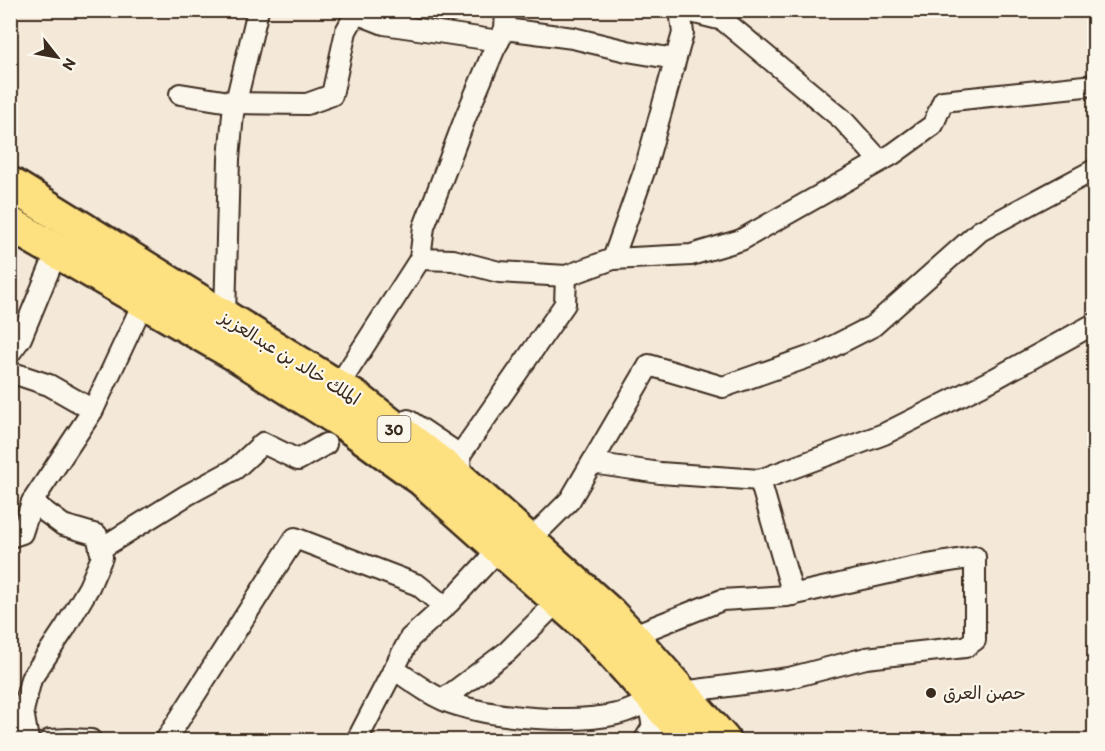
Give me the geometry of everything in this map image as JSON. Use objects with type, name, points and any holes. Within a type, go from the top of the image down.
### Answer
[{"type":"highway","name":"الملك خالد بن عبدالعزيز","points":[[10,184],[360,401],[460,468],[514,545],[558,601],[661,696],[723,741]]},
{"type":"highway","name":"الملك خالد بن عبدالعزيز","points":[[10,224],[237,355],[346,424],[514,545],[631,636],[661,696],[691,741]]},
{"type":"street","points":[[225,317],[230,159],[236,103],[258,10]]},
{"type":"street","points":[[613,259],[645,169],[683,33],[681,10],[723,21],[842,119],[880,161]]},
{"type":"street","points":[[180,94],[236,103],[307,104],[332,95],[346,31],[356,13],[384,24],[503,27],[573,38],[627,51],[675,59]]},
{"type":"street","points":[[344,377],[420,259],[424,227],[503,27]]},
{"type":"street","points":[[420,259],[453,260],[499,272],[566,276],[613,259],[691,255],[741,240],[880,161],[933,125],[943,101],[1095,85]]},
{"type":"street","points":[[357,741],[410,638],[514,545],[570,500],[649,365],[723,387],[820,353],[873,326],[980,231],[1095,170]]},
{"type":"street","points":[[10,353],[21,338],[57,251]]},
{"type":"street","points":[[269,345],[318,360],[344,377],[460,468],[565,304],[566,276]]},
{"type":"street","points":[[10,537],[22,533],[32,502],[93,410],[144,301]]},
{"type":"street","points":[[592,463],[660,473],[760,480],[884,434],[994,379],[1095,324]]},
{"type":"street","points":[[10,372],[49,385],[93,410]]},
{"type":"street","points":[[100,549],[187,495],[236,469],[263,443],[298,460],[326,444]]},
{"type":"street","points":[[760,480],[794,595]]},
{"type":"street","points":[[28,741],[23,711],[31,679],[89,587],[102,557],[97,535],[63,525],[32,502]]},
{"type":"street","points":[[166,741],[295,538],[418,585],[445,607]]},
{"type":"street","points":[[394,669],[422,689],[457,705],[534,718],[567,719],[617,714],[661,696],[789,678],[866,658],[965,647],[975,640],[975,557],[915,567],[794,595],[722,600],[631,636]]},
{"type":"street","points":[[444,699],[508,651],[558,601]]},
{"type":"street","points":[[648,741],[656,727],[661,696]]},
{"type":"street","points":[[50,741],[69,739],[91,741]]},
{"type":"place","name":"حصن العرق","points":[[931,693]]}]
